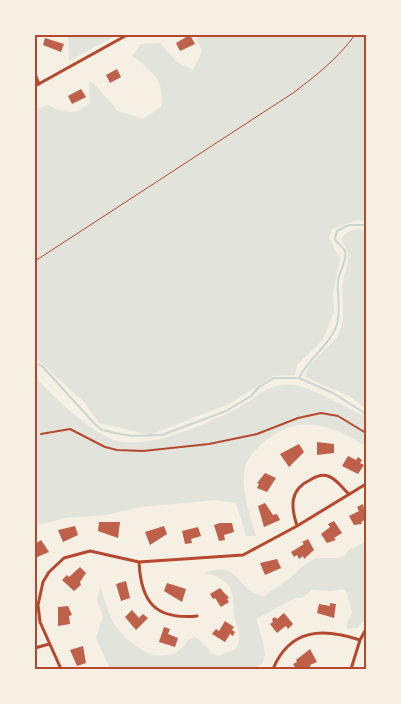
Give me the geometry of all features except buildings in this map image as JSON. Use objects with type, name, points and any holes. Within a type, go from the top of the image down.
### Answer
[{"type":"street","points":[[35,86],[127,35]]},
{"type":"street","points":[[35,74],[39,84]]},
{"type":"street","points":[[297,526],[292,511],[292,501],[301,484],[322,475],[328,476],[349,494]]},
{"type":"street","points":[[60,669],[40,622],[38,597],[43,582],[55,566],[75,554],[90,551],[140,562],[243,555],[297,526],[366,484]]},
{"type":"street","points":[[140,562],[141,587],[148,601],[161,610],[181,618],[197,616]]},
{"type":"street","points":[[351,669],[360,640],[366,629]]},
{"type":"street","points":[[273,669],[282,652],[292,642],[316,632],[332,632],[360,640]]},
{"type":"street","points":[[35,648],[49,644]]},
{"type":"lane","points":[[41,434],[70,429],[105,447],[117,450],[143,451],[209,444],[257,434],[298,418],[321,413],[338,416],[366,433]]},
{"type":"path","points":[[35,261],[293,93],[322,72],[343,51],[354,35]]},
{"type":"shaded area","points":[[68,35],[117,35],[69,61]]},
{"type":"shaded area","points":[[196,35],[366,35],[366,221],[358,220],[332,229],[329,238],[340,258],[333,292],[334,312],[323,340],[297,365],[295,375],[274,376],[229,404],[150,435],[99,423],[84,402],[38,360],[35,360],[35,110],[48,105],[65,112],[79,110],[90,103],[89,81],[95,85],[118,111],[143,119],[161,107],[161,90],[156,77],[151,71],[132,56],[141,44],[160,43],[177,62],[193,70],[202,52]]},
{"type":"shaded area","points":[[366,229],[366,409],[349,396],[305,377],[311,364],[336,338],[342,325],[342,286],[348,253],[341,240],[348,232]]},
{"type":"shaded area","points":[[35,377],[61,403],[91,427],[112,439],[125,442],[141,442],[178,434],[229,413],[271,388],[293,385],[330,398],[366,417],[366,446],[341,432],[316,425],[304,424],[279,432],[266,440],[249,459],[244,475],[246,502],[256,536],[246,536],[236,503],[216,500],[141,507],[105,515],[65,518],[35,526]]},
{"type":"shaded area","points":[[366,542],[366,623],[363,621],[357,628],[347,629],[347,622],[352,613],[347,593],[343,589],[332,591],[312,590],[302,598],[295,598],[256,619],[265,654],[263,663],[254,669],[110,669],[96,638],[103,616],[97,601],[100,587],[108,611],[117,628],[137,647],[155,655],[164,656],[173,654],[181,649],[188,640],[195,637],[218,656],[236,649],[239,633],[234,617],[231,590],[220,578],[205,573],[225,570],[232,573],[248,589],[264,596],[289,579],[305,564],[316,558],[338,558],[344,556],[350,549]]},
{"type":"waterway","points":[[35,363],[42,366],[102,430],[133,436],[162,435],[226,411],[251,396],[259,387],[274,378],[299,378],[308,364],[325,345],[337,324],[339,308],[338,282],[346,255],[335,239],[337,231],[349,225],[366,225]]},
{"type":"waterway","points":[[299,378],[333,393],[366,414]]}]
